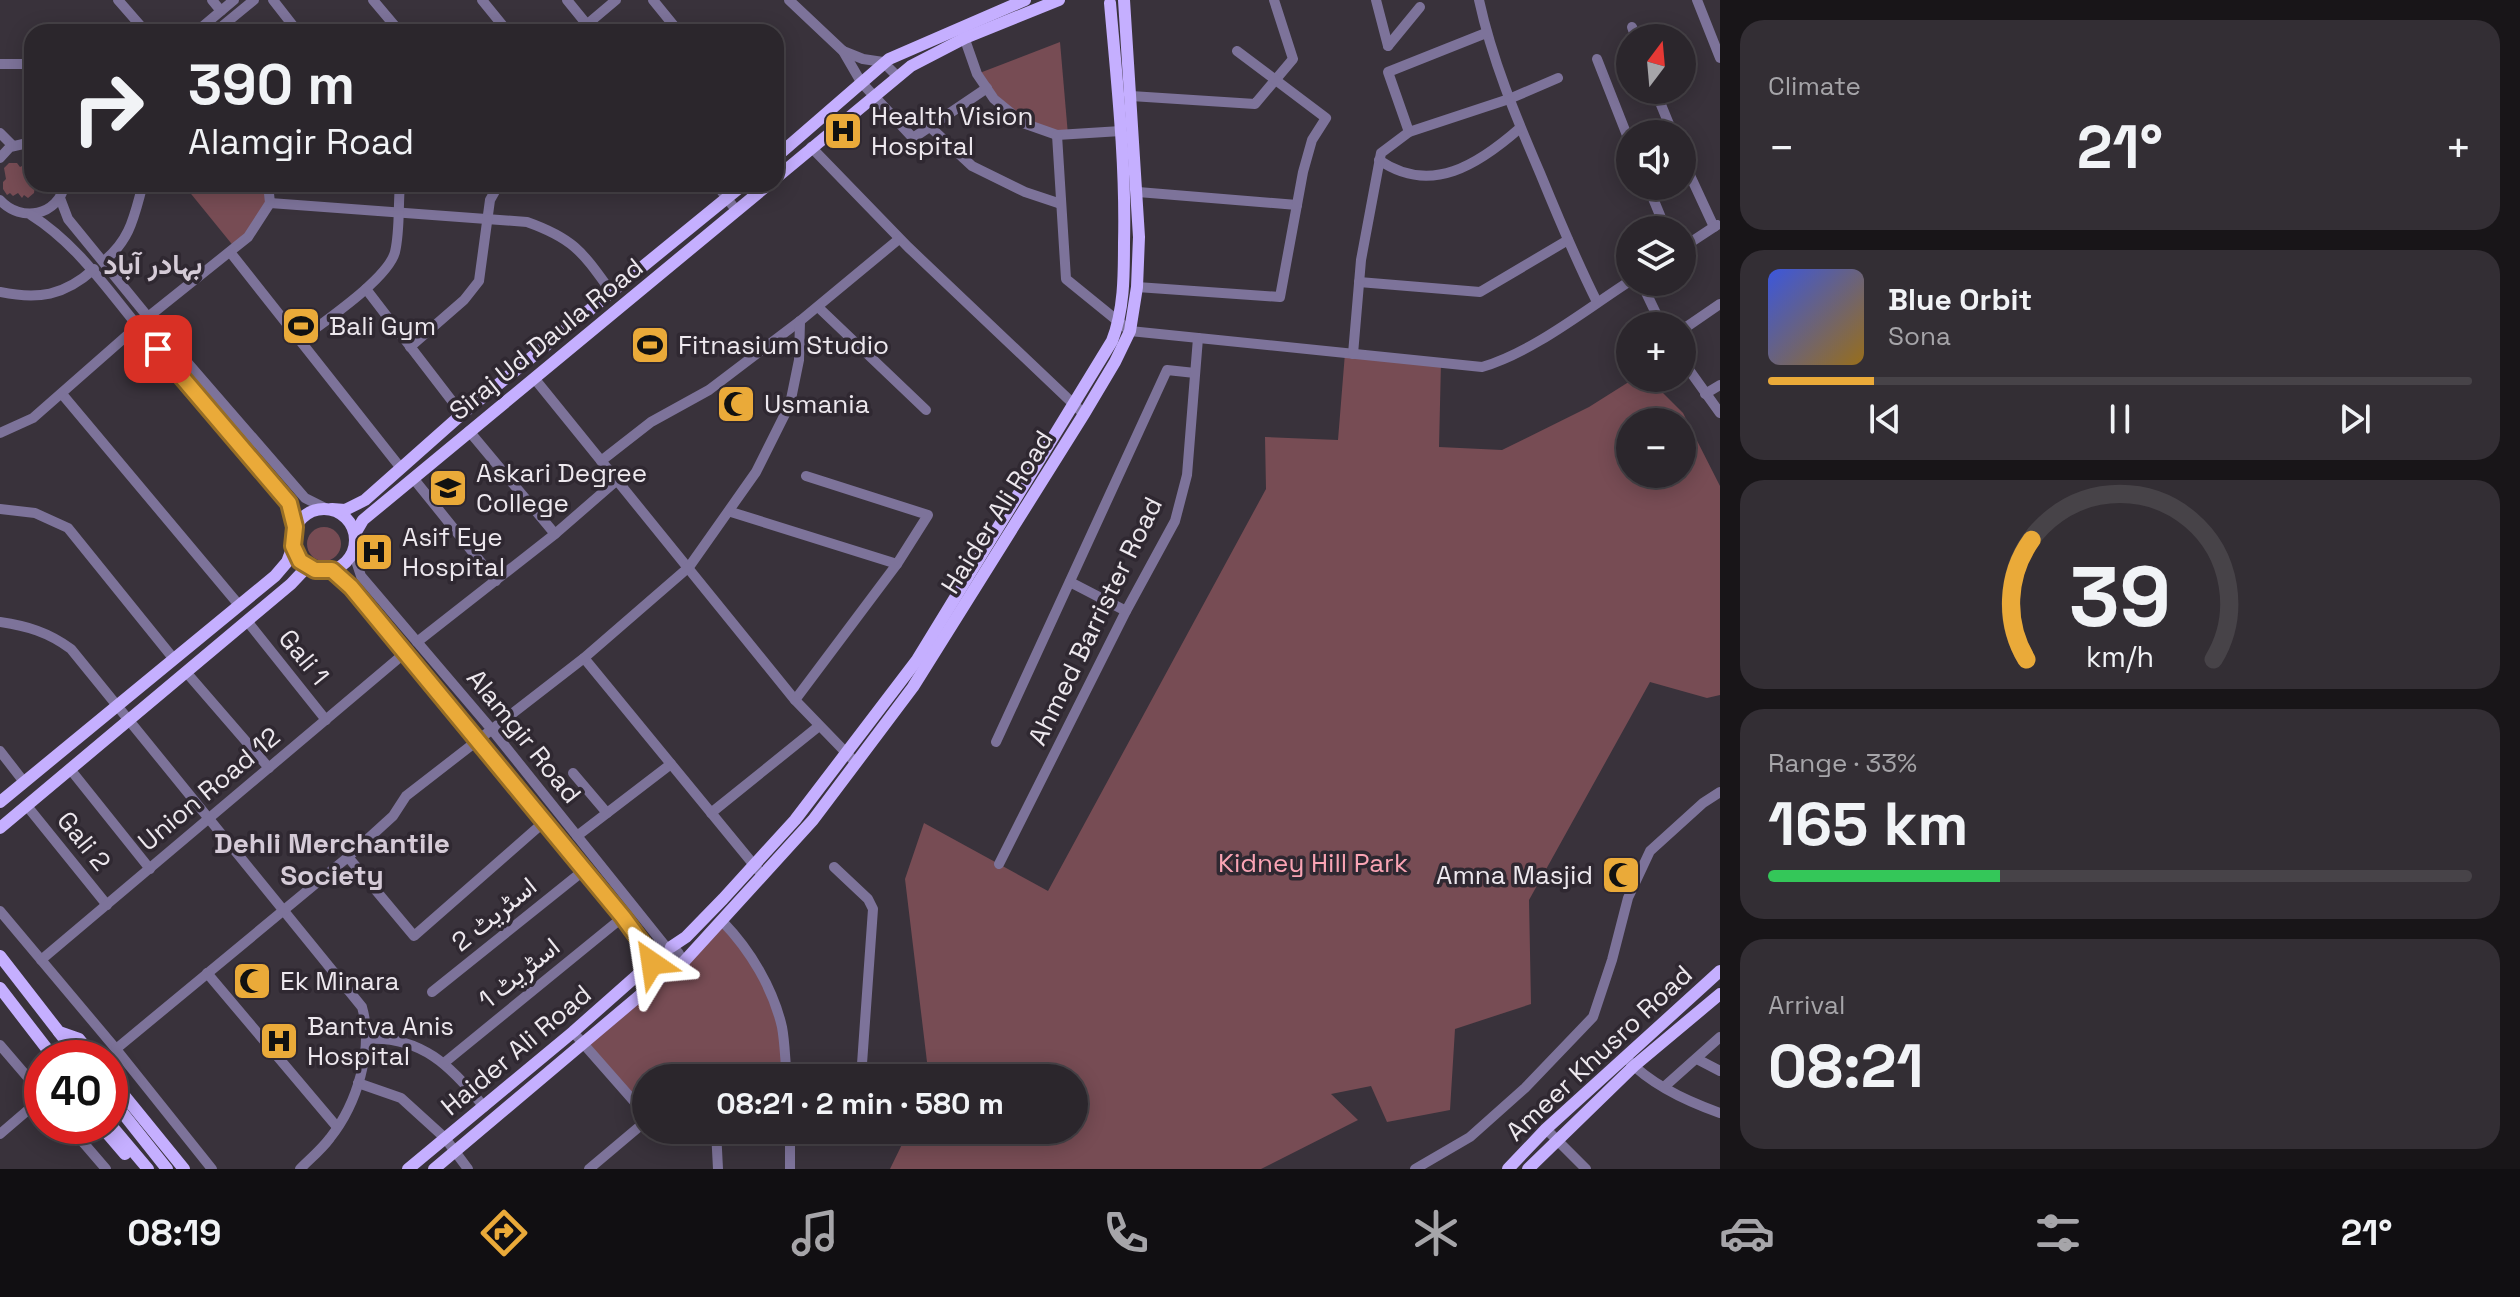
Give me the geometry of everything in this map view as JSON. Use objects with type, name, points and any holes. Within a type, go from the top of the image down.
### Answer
[{"type":"main road","points":[[784,171],[897,76],[963,33],[1025,0]]},
{"type":"main road","points":[[1005,9],[1059,0]]},
{"type":"main road","name":"Haider Ali Road","points":[[668,947],[686,937],[813,820],[852,758],[913,687],[1080,409],[1115,362],[1130,331],[1137,287],[1138,192],[1131,96],[1114,1]]},
{"type":"main road","name":"Haider Ali Road","points":[[1080,409],[1120,321],[1125,210],[1114,1]]},
{"type":"main road","points":[[784,149],[883,62],[963,33]]},
{"type":"main road","name":"Siraj Ud Daula Road","points":[[328,509],[345,510],[356,506],[462,414],[734,192]]},
{"type":"main road","name":"Siraj Ud Daula Road","points":[[356,532],[361,522],[413,478],[759,192]]},
{"type":"main road","points":[[490,392],[501,405]]},
{"type":"main road","points":[[0,802],[275,576],[287,562],[295,527],[307,513],[328,509],[346,517],[356,532],[353,552],[348,560],[332,570],[307,567],[293,546]]},
{"type":"main road","points":[[0,828],[291,584],[307,567]]},
{"type":"main road","name":"Haider Ali Road","points":[[680,966],[723,922],[759,871]]},
{"type":"main road","points":[[0,956],[65,1040]]},
{"type":"main road","name":"Haider Ali Road","points":[[408,1169],[573,1032],[652,960]]},
{"type":"main road","name":"Ameer Khusro Road","points":[[1528,1169],[1720,971]]},
{"type":"main road","name":"Haider Ali Road","points":[[434,1169],[664,975]]},
{"type":"main road","points":[[0,988],[41,1040]]},
{"type":"main road","name":"Ameer Khusro Road","points":[[1508,1169],[1546,1129],[1720,994]]},
{"type":"main road","points":[[59,1032],[80,1040]]},
{"type":"main road","points":[[128,1100],[184,1169]]},
{"type":"main road","points":[[128,1120],[167,1169]]},
{"type":"main road","points":[[116,1144],[137,1169]]},
{"type":"main road","points":[[127,1144],[148,1169]]},
{"type":"street","points":[[118,0],[139,24]]},
{"type":"street","points":[[212,0],[221,11]]},
{"type":"street","points":[[206,24],[234,0]]},
{"type":"street","points":[[225,24],[254,0]]},
{"type":"street","points":[[273,0],[292,24]]},
{"type":"street","points":[[373,0],[393,24]]},
{"type":"street","points":[[482,0],[502,24]]},
{"type":"street","points":[[567,0],[582,24]]},
{"type":"street","points":[[592,24],[616,0]]},
{"type":"street","points":[[653,0],[672,24]]},
{"type":"street","points":[[789,0],[843,51],[851,56],[883,62],[897,76]]},
{"type":"street","points":[[1131,96],[1255,104],[1293,59],[1274,0]]},
{"type":"street","points":[[1376,0],[1388,46],[1420,7]]},
{"type":"street","points":[[1479,0],[1486,33],[1520,128],[1597,302]]},
{"type":"street","points":[[1697,0],[1720,58]]},
{"type":"street","points":[[963,33],[976,71],[994,99],[1023,123],[1057,135],[1121,131]]},
{"type":"street","points":[[1409,132],[1388,72],[1486,33]]},
{"type":"street","points":[[843,51],[861,82],[913,138],[987,88]]},
{"type":"street","points":[[1137,287],[1280,297],[1312,140],[1326,118],[1237,51]]},
{"type":"street","points":[[1597,59],[1621,120]]},
{"type":"street","points":[[0,64],[24,64]]},
{"type":"street","points":[[1353,354],[1359,282],[1381,153],[1409,132],[1509,99],[1558,78]]},
{"type":"street","points":[[929,126],[972,166],[1025,192],[1061,204]]},
{"type":"street","points":[[1379,160],[1394,171],[1452,174],[1479,159],[1520,128]]},
{"type":"street","points":[[0,133],[13,146]]},
{"type":"street","points":[[1057,135],[1066,279],[1130,331],[1482,367],[1500,361],[1616,290]]},
{"type":"street","points":[[0,158],[13,146],[24,144]]},
{"type":"street","points":[[811,147],[899,239],[1080,409]]},
{"type":"street","points":[[1696,185],[1717,225],[1696,239]]},
{"type":"street","points":[[31,215],[51,208],[62,192]]},
{"type":"street","points":[[104,261],[119,249],[133,224],[141,192]]},
{"type":"street","points":[[0,433],[33,418],[148,317],[248,237],[270,203],[269,192]]},
{"type":"street","points":[[300,340],[366,289],[387,268],[394,254],[399,192]]},
{"type":"street","points":[[410,347],[475,288],[481,274],[486,220],[494,192]]},
{"type":"street","points":[[723,192],[736,210]]},
{"type":"street","points":[[1138,192],[1297,205]]},
{"type":"street","points":[[60,198],[68,219],[148,317],[305,498],[328,509]]},
{"type":"street","points":[[270,203],[527,222],[557,233],[581,252],[612,293]]},
{"type":"street","points":[[1,204],[31,215],[51,227],[94,269],[139,327],[289,503],[295,527]]},
{"type":"street","points":[[601,461],[651,422],[709,390],[818,307],[899,239]]},
{"type":"street","points":[[1359,282],[1480,292],[1568,240]]},
{"type":"street","points":[[230,252],[400,467]]},
{"type":"street","points":[[0,292],[29,298],[54,293],[79,282],[94,269]]},
{"type":"street","points":[[366,289],[462,414]]},
{"type":"street","points":[[1696,320],[1720,304]]},
{"type":"street","points":[[818,307],[926,410]]},
{"type":"street","points":[[127,1040],[348,857],[393,816],[406,796],[584,658],[689,567],[731,512],[756,472],[790,404],[799,360],[800,321]]},
{"type":"street","name":"Ahmed Barrister Road","points":[[999,864],[1126,611],[1175,521],[1187,475],[1198,338]]},
{"type":"street","points":[[996,742],[1167,370],[1195,373]]},
{"type":"street","points":[[534,378],[795,700],[852,758]]},
{"type":"street","points":[[1696,381],[1720,413]]},
{"type":"street","points":[[1705,394],[1720,385]]},
{"type":"street","points":[[62,394],[239,605]]},
{"type":"street","points":[[469,431],[555,534]]},
{"type":"street","points":[[795,700],[897,564],[928,515],[806,476]]},
{"type":"street","points":[[413,478],[496,581]]},
{"type":"street","points":[[417,642],[555,534],[616,481]]},
{"type":"street","points":[[0,509],[35,513],[68,528],[173,658]]},
{"type":"street","points":[[731,512],[897,564]]},
{"type":"street","name":"Alamgir Road","points":[[353,552],[361,576],[493,731],[668,947]]},
{"type":"street","name":"Alamgir Road","points":[[332,570],[351,587],[406,652],[623,917],[652,960]]},
{"type":"street","points":[[1070,582],[1126,611]]},
{"type":"street","name":"Gali 1","points":[[247,621],[326,720]]},
{"type":"street","points":[[0,622],[26,626],[53,636],[71,649],[362,1007],[366,1039],[358,1083],[348,1109],[330,1138],[300,1169]]},
{"type":"street","name":"Union Road 12","points":[[41,960],[406,652]]},
{"type":"street","points":[[584,658],[759,871]]},
{"type":"street","points":[[186,672],[269,768]]},
{"type":"street","points":[[711,813],[819,726]]},
{"type":"street","points":[[0,751],[24,782]]},
{"type":"street","points":[[577,836],[671,764]]},
{"type":"street","points":[[70,769],[150,869]]},
{"type":"street","points":[[573,773],[607,813]]},
{"type":"street","points":[[1415,1169],[1470,1137],[1525,1088],[1593,1017],[1628,898],[1650,851],[1703,803],[1720,792]]},
{"type":"street","name":"Gali 2","points":[[27,806],[107,905]]},
{"type":"street","points":[[348,857],[414,936],[544,822]]},
{"type":"street","points":[[834,867],[868,899],[873,909],[862,1064]]},
{"type":"street","name":"اسٹریٹ 2","points":[[432,992],[583,871]]},
{"type":"street","points":[[0,911],[108,1040]]},
{"type":"street","name":"اسٹریٹ 1","points":[[444,1063],[623,917]]},
{"type":"street","points":[[723,922],[748,951],[764,982],[781,1025],[785,1064]]},
{"type":"street","points":[[668,947],[680,955],[680,966],[673,974],[664,975],[656,970],[652,960],[657,951],[668,947]]},
{"type":"street","points":[[207,973],[337,1127]]},
{"type":"street","points":[[573,1032],[632,1100]]},
{"type":"street","points":[[366,1039],[387,1037],[400,1040],[444,1063],[484,1107]]},
{"type":"street","points":[[1664,1087],[1720,1037]]},
{"type":"street","points":[[0,1045],[24,1074]]},
{"type":"street","points":[[1697,1059],[1720,1071]]},
{"type":"street","points":[[1630,1061],[1664,1087],[1720,1113]]},
{"type":"street","points":[[128,1064],[212,1169]]},
{"type":"street","points":[[358,1083],[401,1098],[445,1138],[468,1169]]},
{"type":"street","points":[[0,1134],[24,1112]]},
{"type":"street","points":[[1546,1129],[1586,1169]]},
{"type":"street","points":[[589,1169],[632,1133]]},
{"type":"street","points":[[84,1144],[106,1169]]},
{"type":"street","points":[[717,1144],[718,1169]]},
{"type":"street","points":[[790,1144],[790,1169]]},
{"type":"green space","points":[[1060,42],[1068,135],[1023,123],[977,74]]},
{"type":"green space","points":[[9,163],[17,163],[20,167],[24,165],[24,192],[34,193],[28,198],[24,195],[22,198],[18,193],[7,195],[3,189],[6,179],[4,168]]},
{"type":"green space","points":[[190,192],[269,192],[270,203],[235,248]]},
{"type":"green space","name":"Kidney Hill Park","points":[[1345,353],[1441,362],[1439,447],[1502,450],[1589,407],[1616,390],[1662,392],[1678,408],[1616,408],[1616,488],[1696,488],[1696,439],[1720,486],[1720,695],[1707,698],[1650,682],[1529,900],[1531,1004],[1455,1029],[1450,1110],[1387,1122],[1371,1086],[1331,1094],[1358,1120],[1261,1169],[890,1169],[902,1144],[1088,1144],[1088,1064],[927,1064],[905,879],[924,823],[1048,891],[1266,489],[1265,437],[1338,440]]},
{"type":"green space","points":[[324,527],[336,532],[341,544],[336,556],[324,561],[312,556],[307,544],[312,532]]},
{"type":"green space","points":[[723,922],[748,951],[781,1025],[785,1064],[632,1064],[632,1100],[583,1046],[695,951]]},
{"type":"place","name":"Health Vision Hospital","points":[[843,131]]},
{"type":"place","name":"Bali Gym","points":[[301,326]]},
{"type":"place","name":"Fitnasium Studio","points":[[650,345]]},
{"type":"place","name":"Usmania","points":[[736,404]]},
{"type":"place","name":"Askari Degree College","points":[[448,488]]},
{"type":"place","name":"Asif Eye Hospital","points":[[374,552]]},
{"type":"place","name":"Amna Masjid","points":[[1621,875]]},
{"type":"place","name":"Ek Minara","points":[[252,981]]},
{"type":"place","name":"Bantva Anis Hospital","points":[[279,1041]]},
{"type":"district","name":"بہادر آباد","points":[[153,264]]},
{"type":"district","name":"Dehli Merchantile Society","points":[[332,859]]},
{"type":"route","points":[[158,349],[289,503],[295,527],[293,546],[300,561],[315,570],[332,570],[351,587],[623,917],[653,958],[652,963]]}]
